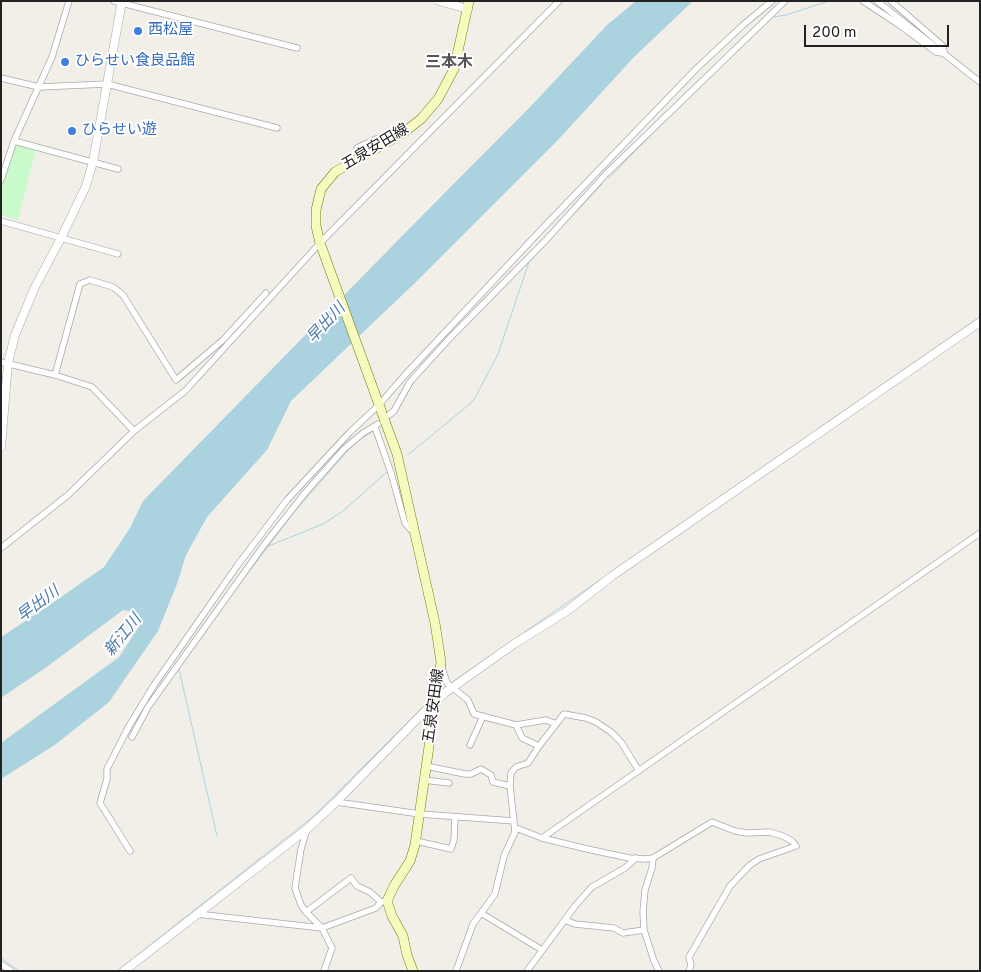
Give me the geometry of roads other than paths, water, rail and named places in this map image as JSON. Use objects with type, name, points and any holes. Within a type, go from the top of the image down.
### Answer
[{"type":"main road","name":"五泉安田線","points":[[384,902],[413,854],[441,665],[435,623],[397,454],[320,244],[316,218],[321,189],[335,172],[403,133],[421,119],[444,91],[454,69],[469,5]]},
{"type":"main road","points":[[384,902],[403,936],[406,955],[412,971]]},
{"type":"street","points":[[1,180],[14,141],[52,58],[69,1]]},
{"type":"street","points":[[439,1],[469,5]]},
{"type":"street","points":[[1,548],[68,495],[134,431],[186,390],[320,244],[559,1]]},
{"type":"street","points":[[130,851],[100,803],[107,779],[107,769],[129,726],[154,685],[237,566],[287,500],[350,432],[378,405],[614,154],[696,70],[743,25],[772,1]]},
{"type":"street","points":[[389,415],[394,410],[410,382],[448,340],[546,240],[606,174],[785,1]]},
{"type":"street","points":[[863,1],[936,52],[944,53]]},
{"type":"street","points":[[877,1],[980,82]]},
{"type":"street","points":[[891,1],[943,46],[944,53]]},
{"type":"street","points":[[1,447],[5,363],[36,287],[86,186],[93,162],[107,84],[119,2],[297,48]]},
{"type":"street","points":[[1,78],[40,87],[107,84],[277,128]]},
{"type":"street","points":[[357,148],[389,133],[403,133]]},
{"type":"street","points":[[14,141],[118,169]]},
{"type":"street","points":[[1,221],[118,254]]},
{"type":"street","points":[[55,375],[80,284],[90,280],[113,287],[123,295],[176,380],[223,340],[266,293]]},
{"type":"street","points":[[124,971],[306,829],[336,802],[436,700],[980,322]]},
{"type":"street","points":[[5,363],[55,375],[92,387],[134,431]]},
{"type":"street","points":[[132,736],[148,707],[264,545],[305,493],[344,449],[363,433],[376,426],[405,523],[414,533]]},
{"type":"street","points":[[542,838],[980,533]]},
{"type":"street","points":[[441,665],[447,683],[468,700],[472,712],[516,725],[546,720],[556,724]]},
{"type":"street","points":[[456,971],[473,924],[494,894],[515,825],[510,786],[512,773],[516,767],[528,763],[564,714],[580,716],[596,722],[621,742],[638,771]]},
{"type":"street","points":[[470,745],[483,716]]},
{"type":"street","points":[[516,725],[522,738],[539,746]]},
{"type":"street","points":[[426,766],[465,774],[471,774],[481,769],[490,775],[493,782],[510,786]]},
{"type":"street","points":[[424,780],[449,783]]},
{"type":"street","points":[[336,802],[515,825],[542,838],[636,858],[653,858],[712,822],[735,831],[747,833],[769,832],[792,841],[796,846],[760,859],[750,865],[730,886],[689,957],[691,965],[689,971]]},
{"type":"street","points":[[416,841],[451,849],[454,840],[455,817]]},
{"type":"street","points":[[306,829],[295,883],[297,894],[306,912],[322,928],[332,948],[324,971]]},
{"type":"street","points":[[527,971],[592,887],[625,868],[636,858]]},
{"type":"street","points":[[653,858],[652,868],[644,890],[642,912],[644,930],[654,961],[660,971]]},
{"type":"street","points":[[197,914],[322,928],[376,908],[384,902],[357,886],[350,878],[306,912]]},
{"type":"street","points":[[481,913],[542,950]]},
{"type":"street","points":[[565,920],[575,924],[614,928],[623,933],[644,930]]},
{"type":"street","points":[[1,964],[11,971]]},
{"type":"water","name":"早出川","points":[[636,1],[693,1],[634,57],[557,141],[418,280],[291,401],[267,450],[207,517],[186,555],[177,584],[158,631],[109,702],[56,744],[1,779],[1,743],[119,657],[140,625],[134,612],[123,610],[48,666],[1,698],[1,637],[104,567],[130,528],[143,501],[531,106],[607,25]]},
{"type":"waterway","points":[[751,38],[789,1]]},
{"type":"waterway","points":[[773,17],[786,15],[829,1]]},
{"type":"waterway","points":[[609,178],[658,128]]},
{"type":"waterway","points":[[556,233],[602,184]]},
{"type":"waterway","points":[[522,269],[540,250]]},
{"type":"waterway","points":[[409,454],[472,402],[476,396],[498,354],[529,262]]},
{"type":"waterway","points":[[451,683],[980,317]]},
{"type":"waterway","points":[[403,400],[414,382]]},
{"type":"waterway","points":[[359,440],[373,431]]},
{"type":"waterway","points":[[244,578],[295,511],[352,446]]},
{"type":"waterway","points":[[266,547],[323,524],[343,511],[388,471]]},
{"type":"waterway","points":[[179,669],[217,836]]},
{"type":"waterway","points":[[117,971],[314,816],[425,705]]},
{"type":"waterway","points":[[1,958],[19,971]]},
{"type":"place","name":"西松屋","points":[[138,31]]},
{"type":"place","name":"ひらせい食良品館","points":[[65,62]]},
{"type":"place","name":"ひらせい遊","points":[[72,131]]},
{"type":"district","name":"三本木","points":[[449,64]]},
{"type":"water label","name":"新江川","points":[[124,636]]}]
